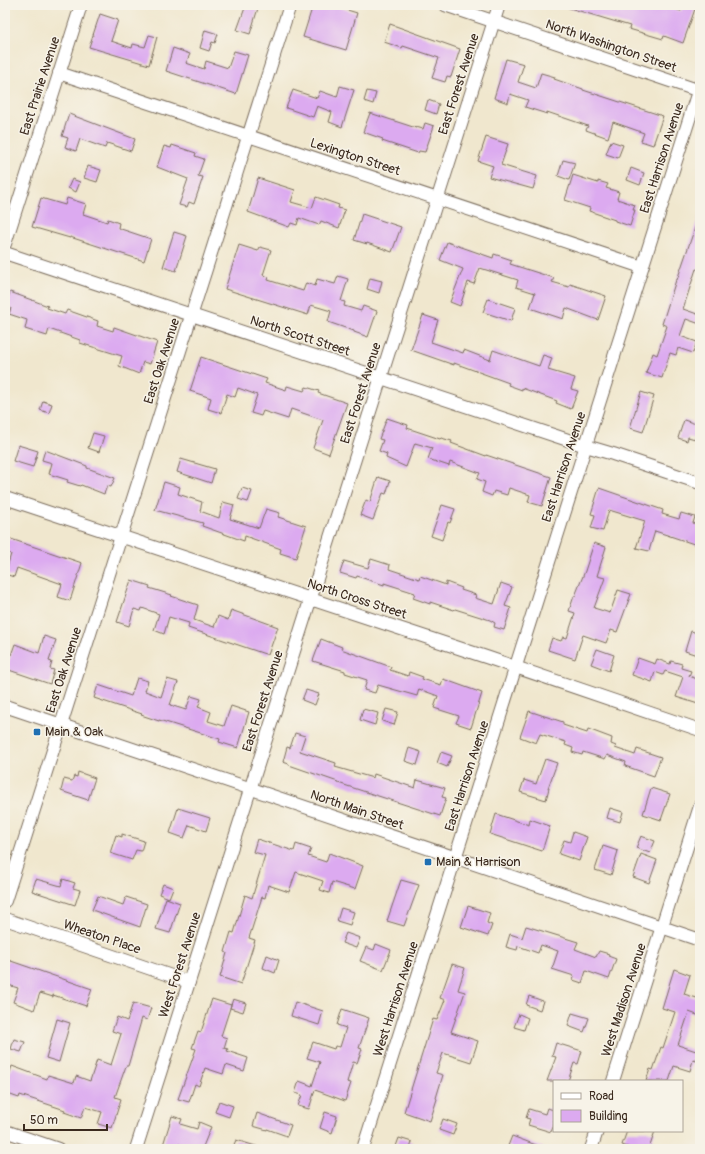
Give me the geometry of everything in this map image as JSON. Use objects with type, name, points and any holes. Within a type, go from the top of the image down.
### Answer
[{"type":"street","name":"East Prairie Avenue","points":[[5,244],[81,5]]},
{"type":"street","name":"East Oak Avenue","points":[[5,901],[290,5]]},
{"type":"street","name":"North Washington Street","points":[[446,5],[699,89]]},
{"type":"street","name":"East Forest Avenue","points":[[250,789],[499,5]]},
{"type":"street","name":"Lexington Street","points":[[59,73],[642,267]]},
{"type":"street","name":"East Harrison Avenue","points":[[455,858],[699,89]]},
{"type":"street","name":"North Scott Street","points":[[5,253],[700,483]]},
{"type":"street","name":"North Cross Street","points":[[5,498],[516,667],[700,730]]},
{"type":"street","name":"North Main Street","points":[[5,706],[700,940]]},
{"type":"street","name":"West Forest Avenue","points":[[136,1149],[250,789]]},
{"type":"street","name":"West Madison Avenue","points":[[612,1080],[700,806]]},
{"type":"street","name":"West Harrison Avenue","points":[[363,1149],[455,858]]},
{"type":"street","name":"Wheaton Place","points":[[5,919],[189,982]]},
{"type":"street","points":[[5,1131],[58,1149]]},
{"type":"street","points":[[591,1149],[597,1132]]},
{"type":"building","points":[[246,5],[259,5],[250,34],[237,30]]},
{"type":"building","points":[[313,5],[331,5],[357,13],[346,50],[303,37]]},
{"type":"building","points":[[566,5],[662,5],[681,11],[683,6],[695,9],[683,43],[664,36],[663,39],[629,29],[630,26],[566,7]]},
{"type":"building","points":[[100,14],[118,20],[111,41],[132,48],[133,44],[145,47],[149,35],[157,37],[149,65],[89,47]]},
{"type":"building","points":[[390,24],[460,49],[451,77],[447,76],[445,82],[432,78],[439,58],[403,46],[402,48],[384,42]]},
{"type":"building","points":[[205,30],[218,34],[215,43],[212,42],[209,51],[200,48]]},
{"type":"building","points":[[173,48],[190,54],[186,63],[204,69],[206,61],[228,68],[234,51],[248,55],[236,94],[166,71]]},
{"type":"building","points":[[506,59],[524,64],[518,82],[536,88],[541,73],[555,77],[554,79],[583,90],[663,116],[653,145],[641,141],[644,133],[613,122],[608,138],[586,130],[588,126],[547,112],[547,114],[525,107],[528,100],[510,94],[508,103],[494,98]]},
{"type":"building","points":[[340,86],[354,90],[342,127],[329,122],[332,112],[317,106],[313,117],[286,108],[293,90],[317,98],[320,91],[337,97]]},
{"type":"building","points":[[367,91],[376,93],[373,104],[364,101]]},
{"type":"building","points":[[428,100],[439,104],[436,114],[425,110]]},
{"type":"building","points":[[370,113],[416,128],[423,129],[425,123],[434,126],[425,152],[419,151],[418,153],[382,141],[383,139],[363,132]]},
{"type":"building","points":[[69,114],[135,139],[131,151],[107,143],[105,148],[80,139],[76,151],[65,147],[68,138],[62,136]]},
{"type":"building","points":[[486,137],[508,144],[501,165],[537,176],[533,189],[489,177],[493,166],[478,161]]},
{"type":"building","points":[[611,141],[623,145],[618,158],[606,154]]},
{"type":"building","points":[[172,145],[196,153],[195,156],[204,159],[198,176],[203,177],[194,204],[189,202],[187,207],[179,205],[188,179],[157,167],[164,146],[171,148]]},
{"type":"building","points":[[563,160],[575,163],[569,180],[558,176]]},
{"type":"building","points":[[88,166],[101,170],[97,182],[84,178]]},
{"type":"building","points":[[631,168],[644,173],[640,185],[627,180]]},
{"type":"building","points":[[573,175],[598,183],[598,181],[608,184],[606,188],[619,192],[617,199],[635,205],[630,226],[589,211],[590,208],[565,200]]},
{"type":"building","points":[[258,178],[295,190],[291,202],[312,208],[316,197],[339,205],[338,208],[345,210],[339,228],[321,221],[319,225],[299,218],[297,225],[291,223],[289,227],[248,212]]},
{"type":"building","points":[[72,179],[80,182],[76,192],[68,188]]},
{"type":"building","points":[[41,198],[65,205],[67,198],[86,204],[83,214],[107,222],[108,219],[119,223],[118,228],[151,239],[144,261],[70,237],[32,227]]},
{"type":"building","points":[[362,214],[401,227],[392,252],[354,240]]},
{"type":"building","points":[[699,216],[700,270],[696,269],[683,309],[700,315],[700,324],[686,319],[680,336],[697,342],[693,353],[678,348],[676,355],[670,353],[662,378],[646,373],[653,353],[657,355],[667,326],[662,324]]},
{"type":"building","points":[[174,232],[187,236],[176,271],[163,267]]},
{"type":"building","points":[[447,242],[493,258],[494,254],[512,260],[510,264],[554,278],[552,282],[569,287],[570,284],[606,296],[598,320],[566,308],[563,319],[530,308],[535,293],[516,287],[518,280],[480,268],[474,284],[468,282],[460,306],[450,302],[463,269],[440,260]]},
{"type":"building","points":[[239,245],[258,251],[260,247],[271,250],[263,275],[269,277],[268,280],[303,291],[306,283],[315,286],[317,279],[335,284],[338,276],[348,279],[341,301],[345,302],[344,306],[361,311],[363,306],[377,311],[368,337],[328,322],[331,311],[311,305],[308,315],[225,289]]},
{"type":"building","points":[[370,278],[382,281],[379,293],[367,289]]},
{"type":"building","points":[[10,292],[65,314],[67,310],[98,321],[97,326],[113,331],[114,327],[157,342],[150,364],[143,362],[139,374],[119,366],[122,356],[80,343],[80,340],[49,329],[47,336],[25,329],[27,320],[9,314],[11,308],[5,306]]},
{"type":"building","points":[[488,299],[515,308],[511,321],[483,312]]},
{"type":"building","points":[[423,315],[438,320],[431,342],[463,353],[464,350],[490,360],[493,350],[539,366],[543,355],[552,358],[548,370],[575,378],[571,389],[578,391],[571,409],[556,403],[557,401],[522,388],[522,390],[508,385],[509,383],[454,363],[454,365],[411,350]]},
{"type":"building","points":[[201,357],[267,379],[265,383],[286,390],[287,386],[304,391],[306,387],[319,391],[318,393],[347,403],[329,454],[313,448],[323,420],[291,409],[288,419],[263,411],[261,416],[251,413],[257,395],[238,388],[235,397],[227,394],[221,413],[208,409],[211,398],[190,391]]},
{"type":"building","points":[[641,392],[654,396],[643,432],[630,428]]},
{"type":"building","points":[[43,401],[52,404],[49,413],[40,410]]},
{"type":"building","points":[[387,418],[408,425],[407,428],[440,439],[452,441],[451,443],[486,456],[551,477],[542,506],[528,502],[530,495],[509,488],[507,495],[494,491],[492,496],[482,492],[485,482],[477,479],[480,473],[450,462],[449,466],[428,459],[432,448],[415,443],[406,467],[386,458],[387,454],[379,451],[383,440],[379,439]]},
{"type":"building","points":[[684,420],[699,425],[695,439],[688,437],[687,441],[678,438]]},
{"type":"building","points":[[93,433],[104,436],[99,452],[88,448]]},
{"type":"building","points":[[18,445],[38,451],[33,467],[13,461]]},
{"type":"building","points":[[45,450],[115,478],[111,487],[107,486],[104,494],[81,485],[67,482],[68,480],[49,474],[52,463],[42,460]]},
{"type":"building","points":[[181,459],[215,469],[211,483],[177,472]]},
{"type":"building","points":[[378,477],[390,481],[386,494],[383,493],[373,520],[360,515],[366,500],[370,502]]},
{"type":"building","points":[[164,482],[180,487],[178,494],[202,502],[200,511],[219,518],[223,502],[234,505],[230,519],[259,528],[266,509],[280,513],[278,517],[306,526],[296,558],[280,553],[281,549],[245,536],[244,541],[202,526],[203,523],[155,510]]},
{"type":"building","points":[[242,488],[252,491],[248,502],[238,499]]},
{"type":"building","points":[[599,488],[663,510],[662,514],[679,519],[681,513],[695,517],[693,523],[700,525],[700,537],[697,545],[655,531],[649,551],[636,548],[645,521],[609,510],[603,531],[591,528],[595,515],[591,514]]},
{"type":"building","points":[[442,505],[455,509],[450,523],[448,522],[442,540],[431,536]]},
{"type":"building","points":[[5,537],[82,563],[70,601],[58,597],[62,584],[17,568],[14,577],[5,574],[11,554],[5,552]]},
{"type":"building","points":[[594,543],[606,547],[597,576],[605,578],[594,608],[610,613],[618,590],[631,594],[617,632],[611,630],[606,643],[583,635],[575,659],[548,650],[552,638],[561,641],[563,637],[567,638],[575,613],[569,611],[585,571]]},
{"type":"building","points":[[371,559],[390,565],[389,569],[419,579],[420,576],[446,585],[446,582],[462,588],[461,590],[476,595],[475,598],[494,604],[501,583],[512,587],[505,606],[511,608],[504,630],[494,627],[495,623],[490,620],[413,598],[415,593],[384,583],[384,585],[357,576],[356,578],[340,573],[344,561],[368,568]]},
{"type":"building","points":[[131,580],[150,586],[149,588],[198,605],[194,620],[214,627],[218,616],[228,620],[231,610],[278,627],[268,655],[188,628],[189,623],[169,617],[164,634],[154,630],[159,614],[142,608],[141,611],[134,609],[129,626],[117,622]]},
{"type":"building","points":[[691,631],[700,634],[700,656],[685,651]]},
{"type":"building","points":[[44,636],[56,640],[49,661],[52,662],[50,669],[54,670],[50,684],[6,669],[15,644],[39,653]]},
{"type":"building","points":[[321,639],[342,647],[341,649],[391,667],[390,670],[408,676],[409,672],[423,677],[422,679],[441,685],[443,679],[482,693],[471,728],[456,723],[459,716],[434,708],[438,696],[419,689],[417,696],[378,685],[375,693],[364,690],[367,680],[313,661]]},
{"type":"building","points":[[597,649],[614,655],[609,671],[591,664]]},
{"type":"building","points":[[638,658],[655,664],[657,659],[670,664],[671,661],[682,664],[681,668],[691,671],[689,676],[700,680],[700,699],[698,704],[676,697],[683,677],[665,671],[663,675],[655,672],[652,682],[632,675]]},
{"type":"building","points":[[137,678],[148,681],[145,691],[161,697],[167,679],[178,682],[170,705],[186,710],[191,696],[201,699],[198,707],[211,712],[208,721],[224,726],[231,706],[249,712],[238,748],[219,742],[220,739],[159,721],[94,698],[98,685],[131,696]]},
{"type":"building","points":[[306,690],[319,694],[315,705],[302,700]]},
{"type":"building","points":[[363,709],[378,713],[375,725],[360,720]]},
{"type":"building","points":[[386,709],[398,712],[394,725],[382,721]]},
{"type":"building","points":[[529,711],[563,722],[563,725],[587,733],[588,729],[612,738],[611,744],[616,746],[615,748],[635,755],[637,749],[661,757],[654,776],[625,766],[626,762],[607,755],[605,759],[583,752],[582,755],[572,752],[573,748],[565,745],[566,742],[540,734],[536,743],[520,737]]},
{"type":"building","points":[[295,733],[305,736],[300,751],[336,763],[335,767],[373,778],[374,774],[415,788],[417,780],[445,788],[442,797],[446,798],[440,816],[338,783],[283,762],[287,747],[290,748]]},
{"type":"building","points":[[409,748],[421,752],[417,765],[405,761]]},
{"type":"building","points":[[441,752],[452,756],[447,767],[437,763]]},
{"type":"building","points":[[545,759],[557,763],[548,788],[546,800],[520,792],[524,780],[536,784]]},
{"type":"building","points":[[78,772],[95,778],[88,800],[61,791],[64,779],[72,781],[74,776],[77,777]]},
{"type":"building","points":[[651,788],[670,794],[661,820],[643,814]]},
{"type":"building","points":[[178,808],[210,818],[206,831],[189,825],[184,838],[170,833]]},
{"type":"building","points":[[610,808],[623,812],[620,822],[607,818]]},
{"type":"building","points":[[496,814],[529,825],[530,819],[550,826],[542,851],[490,834]]},
{"type":"building","points":[[573,832],[587,837],[579,861],[559,854],[564,840],[570,842]]},
{"type":"building","points":[[122,834],[144,841],[141,851],[136,850],[132,860],[110,853],[116,835],[122,837]]},
{"type":"building","points":[[641,836],[655,841],[650,853],[636,848]]},
{"type":"building","points":[[257,839],[294,851],[296,844],[311,849],[308,856],[326,862],[329,853],[363,866],[355,889],[332,882],[329,893],[320,890],[323,881],[296,872],[289,892],[268,885],[265,898],[262,897],[249,938],[255,940],[241,984],[220,977],[231,932],[234,933],[245,895],[252,898],[265,855],[253,852]]},
{"type":"building","points":[[603,846],[618,851],[611,875],[595,870]]},
{"type":"building","points":[[641,854],[657,860],[649,883],[633,877]]},
{"type":"building","points":[[36,879],[61,886],[63,879],[75,883],[73,888],[80,890],[75,905],[32,891]]},
{"type":"building","points":[[401,880],[419,885],[404,926],[387,921]]},
{"type":"building","points":[[163,884],[173,888],[169,898],[159,894]]},
{"type":"building","points":[[98,896],[123,905],[126,897],[147,904],[140,927],[92,910]]},
{"type":"building","points":[[166,898],[180,903],[170,933],[156,929]]},
{"type":"building","points":[[468,906],[490,913],[487,923],[492,925],[488,936],[461,927]]},
{"type":"building","points":[[341,908],[354,912],[350,925],[337,921]]},
{"type":"building","points":[[526,926],[578,942],[575,949],[596,957],[599,951],[609,954],[608,956],[616,959],[609,979],[586,971],[582,983],[573,980],[574,976],[552,969],[558,951],[541,945],[538,953],[518,946],[517,950],[506,947],[510,934],[522,938]]},
{"type":"building","points":[[346,933],[360,938],[356,948],[342,943]]},
{"type":"building","points":[[376,944],[391,950],[383,970],[360,961],[366,947],[374,950]]},
{"type":"building","points":[[267,955],[279,960],[275,973],[263,968]]},
{"type":"building","points":[[8,960],[92,989],[86,1006],[53,995],[53,997],[40,993],[34,1010],[13,1002],[18,988],[5,984],[5,971]]},
{"type":"building","points":[[452,964],[465,968],[458,990],[465,992],[451,1032],[478,1041],[471,1062],[443,1053],[436,1073],[443,1075],[430,1121],[404,1112],[433,1019],[437,1020],[445,1000],[440,998]]},
{"type":"building","points":[[674,969],[690,975],[684,994],[700,999],[700,1016],[689,1012],[678,1045],[699,1052],[696,1061],[693,1060],[690,1071],[674,1066],[669,1080],[646,1080],[650,1069],[653,1070],[661,1047],[663,1048],[675,1012],[662,1008]]},
{"type":"building","points":[[529,996],[543,1001],[540,1010],[526,1005]]},
{"type":"building","points":[[212,999],[231,1005],[221,1036],[227,1038],[224,1048],[228,1049],[227,1051],[248,1058],[244,1071],[226,1065],[223,1074],[205,1068],[199,1086],[195,1084],[189,1102],[178,1099],[196,1049],[192,1048],[198,1031],[201,1032]]},
{"type":"building","points":[[233,999],[246,1003],[243,1012],[230,1008]]},
{"type":"building","points":[[295,1002],[323,1011],[319,1025],[291,1016]]},
{"type":"building","points":[[133,1003],[151,1008],[147,1020],[142,1018],[128,1066],[126,1066],[115,1097],[121,1099],[112,1128],[98,1124],[102,1112],[85,1107],[81,1118],[64,1112],[65,1110],[20,1095],[19,1098],[5,1093],[5,1086],[12,1066],[47,1079],[48,1075],[74,1083],[76,1076],[90,1081],[97,1060],[111,1065],[121,1034],[112,1031],[117,1017],[127,1021]]},
{"type":"building","points":[[342,1009],[369,1018],[359,1048],[362,1049],[357,1063],[353,1062],[347,1082],[351,1083],[345,1101],[315,1090],[309,1109],[298,1106],[302,1095],[295,1093],[299,1081],[312,1086],[320,1062],[307,1058],[313,1042],[334,1049],[335,1046],[340,1047],[346,1028],[337,1025]]},
{"type":"building","points":[[572,1013],[589,1018],[584,1032],[568,1026]]},
{"type":"building","points":[[519,1014],[528,1018],[524,1030],[514,1027]]},
{"type":"building","points":[[57,1019],[70,1023],[59,1062],[46,1058]]},
{"type":"building","points":[[14,1039],[25,1042],[21,1052],[11,1049]]},
{"type":"building","points":[[556,1043],[582,1051],[578,1064],[574,1063],[568,1080],[547,1081],[556,1057],[552,1056]]},
{"type":"building","points":[[219,1101],[233,1106],[229,1117],[215,1112]]},
{"type":"building","points":[[547,1108],[553,1110],[553,1127],[551,1132],[528,1125],[530,1119],[526,1118],[529,1109],[545,1114]]},
{"type":"building","points":[[325,1112],[337,1116],[332,1133],[320,1128]]},
{"type":"building","points":[[257,1113],[291,1125],[287,1136],[253,1126]]},
{"type":"building","points":[[172,1116],[182,1119],[180,1124],[197,1129],[199,1122],[211,1127],[202,1149],[193,1149],[179,1144],[178,1149],[176,1149],[163,1145]]},
{"type":"building","points":[[443,1119],[457,1124],[453,1135],[439,1130]]},
{"type":"building","points":[[627,1132],[655,1132],[649,1149],[633,1149],[622,1145]]},
{"type":"building","points":[[512,1136],[544,1149],[516,1149],[508,1146]]},
{"type":"building","points":[[399,1138],[412,1142],[410,1149],[395,1149]]},
{"type":"building","points":[[236,1140],[259,1147],[259,1149],[232,1149]]},
{"type":"place","name":"Main & Oak","points":[[37,732]]},
{"type":"place","name":"Main & Harrison","points":[[428,862]]}]
